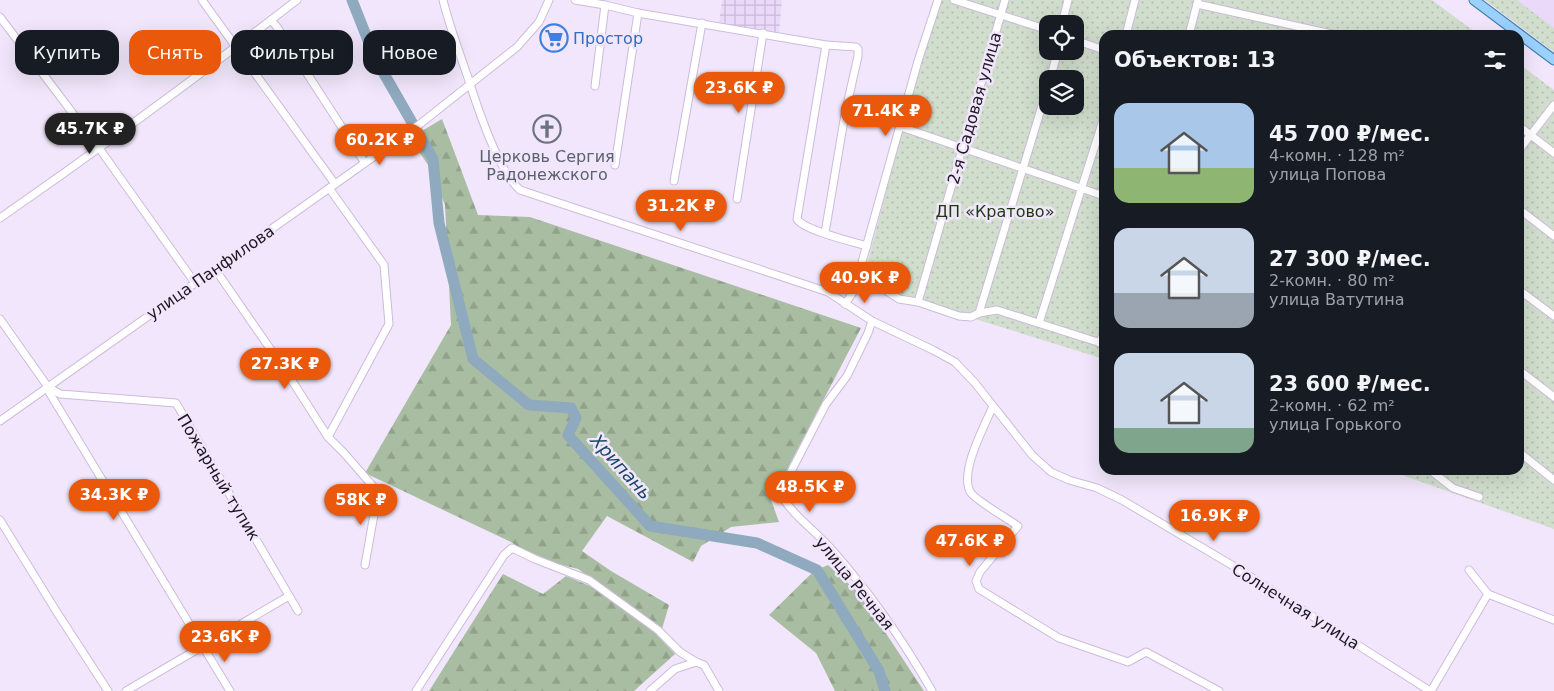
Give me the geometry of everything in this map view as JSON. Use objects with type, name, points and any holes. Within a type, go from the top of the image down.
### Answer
[{"type":"main road","points":[[1474,0],[1514,30]]},
{"type":"main road","points":[[1524,38],[1554,60]]},
{"type":"street","points":[[202,0],[231,40]]},
{"type":"street","points":[[258,30],[297,0]]},
{"type":"street","name":"Солнечная улица","points":[[443,0],[470,85],[492,142],[514,185],[520,190],[828,292],[872,321],[955,362],[975,383],[1032,455],[1051,472],[1069,480],[1097,488],[1122,500],[1235,567],[1430,691]]},
{"type":"street","name":"улица Панфилова","points":[[0,421],[420,124],[517,47],[539,22],[549,0]]},
{"type":"street","points":[[575,0],[605,4],[638,13],[826,45],[858,48],[825,233]]},
{"type":"street","points":[[845,304],[864,276],[862,262],[918,61],[938,0]]},
{"type":"street","points":[[954,0],[1039,27]]},
{"type":"street","name":"2-я Садовая улица","points":[[918,302],[1005,0]]},
{"type":"street","points":[[1064,15],[1068,0]]},
{"type":"street","points":[[1127,30],[1135,0]]},
{"type":"street","points":[[1190,30],[1198,2],[1315,30]]},
{"type":"street","points":[[595,86],[605,4]]},
{"type":"street","points":[[615,165],[638,13]]},
{"type":"street","points":[[0,17],[98,148],[195,283]]},
{"type":"street","points":[[271,20],[365,163]]},
{"type":"street","points":[[674,181],[702,23]]},
{"type":"street","points":[[737,199],[763,33]]},
{"type":"street","points":[[1084,43],[1099,48]]},
{"type":"street","points":[[826,45],[796,216],[798,223],[803,226],[867,246]]},
{"type":"street","points":[[0,218],[231,51]]},
{"type":"street","points":[[255,75],[384,265],[389,324],[328,438]]},
{"type":"street","points":[[1524,143],[1554,104]]},
{"type":"street","points":[[978,313],[1039,115]]},
{"type":"street","points":[[900,127],[1099,194]]},
{"type":"street","points":[[1524,130],[1554,153]]},
{"type":"street","points":[[1038,323],[1099,133]]},
{"type":"street","points":[[1524,213],[1554,236]]},
{"type":"street","points":[[215,269],[289,376],[328,438],[344,453],[378,492],[365,564]]},
{"type":"street","points":[[864,276],[900,299],[918,302],[959,316],[971,317],[978,313],[997,310],[1099,343]]},
{"type":"street","points":[[1524,294],[1554,316]]},
{"type":"street","points":[[0,319],[48,387],[49,392],[230,691]]},
{"type":"street","name":"улица Речная","points":[[872,321],[848,376],[826,404],[784,485],[781,495],[788,507],[831,549],[856,579],[895,632],[932,691]]},
{"type":"street","points":[[1524,374],[1554,397]]},
{"type":"street","name":"Пожарный тупик","points":[[48,387],[60,394],[176,403],[298,611]]},
{"type":"street","points":[[993,406],[972,457],[967,484],[972,494],[1018,526],[980,572],[976,581],[979,589],[1059,638],[1128,662],[1146,652],[1219,691]]},
{"type":"street","points":[[1524,456],[1554,480]]},
{"type":"street","points":[[1436,475],[1453,488],[1479,497]]},
{"type":"street","points":[[0,520],[108,691]]},
{"type":"street","points":[[416,691],[504,555],[512,548],[589,580],[658,630],[680,652],[696,662],[704,664],[720,691]]},
{"type":"street","points":[[1469,570],[1488,594],[1554,620]]},
{"type":"street","points":[[1430,691],[1488,594]]},
{"type":"street","points":[[126,691],[139,688],[202,646],[289,596]]},
{"type":"street","points":[[650,691],[675,669],[696,662]]},
{"type":"shaded area","points":[[722,0],[782,0],[779,33],[719,23]]},
{"type":"shaded area","points":[[1508,0],[1554,0],[1554,35]]},
{"type":"green space","name":"ДП «Кратово»","points":[[936,0],[1432,0],[1472,30],[1099,30],[1099,357],[862,284]]},
{"type":"green space","points":[[1485,0],[1517,0],[1554,28],[1554,52]]},
{"type":"green space","points":[[1524,68],[1554,90],[1554,529],[1402,475],[1524,475]]},
{"type":"green space","points":[[442,119],[478,215],[530,217],[861,328],[771,500],[779,522],[731,527],[701,546],[693,562],[607,516],[582,551],[611,571],[669,605],[662,629],[578,569],[543,560],[525,552],[511,542],[365,473],[451,325],[445,205],[430,168],[410,138]]},
{"type":"green space","points":[[828,565],[860,594],[924,691],[835,691],[816,653],[769,615],[814,571]]},
{"type":"green space","points":[[503,574],[543,594],[566,576],[597,589],[654,632],[675,654],[634,691],[429,691]]},
{"type":"waterway","name":"Хрипань","points":[[352,0],[375,58],[433,159],[439,223],[473,359],[529,405],[571,408],[576,418],[568,435],[650,526],[757,543],[817,570],[879,671],[885,691]]},
{"type":"place","name":"Простор","points":[[554,38]]},
{"type":"place","name":"Церковь Сергия Радонежского","points":[[547,129]]}]
